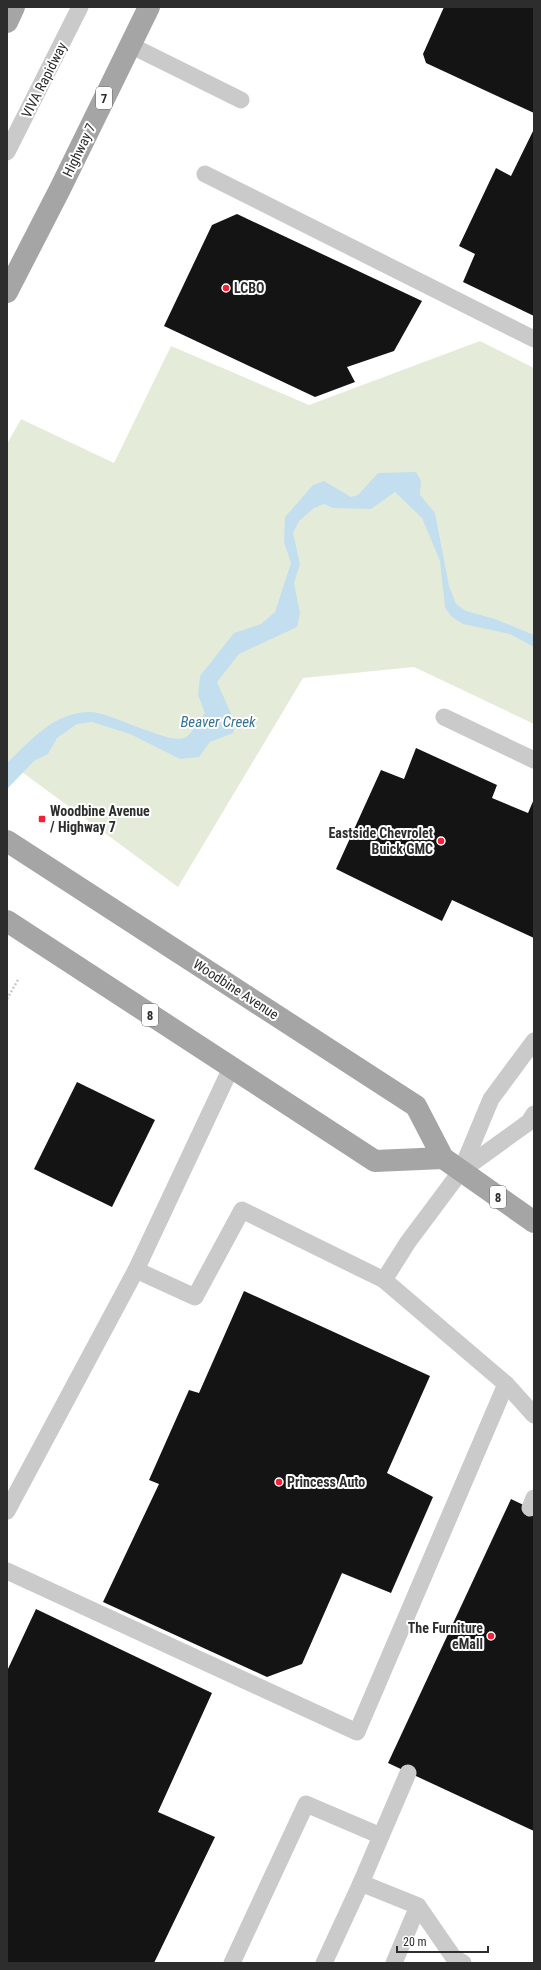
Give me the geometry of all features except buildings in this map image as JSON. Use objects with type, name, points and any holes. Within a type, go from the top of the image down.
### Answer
[{"type":"main road","points":[[7,22],[14,7]]},
{"type":"main road","name":"Highway 7","points":[[7,292],[60,189],[149,7]]},
{"type":"main road","name":"Woodbine Avenue","points":[[7,841],[416,1106],[443,1158],[534,1222]]},
{"type":"main road","name":"8","points":[[7,921],[375,1161],[443,1158]]},
{"type":"lane","name":"VIVA Rapidway","points":[[7,152],[80,7]]},
{"type":"lane","points":[[130,45],[241,100]]},
{"type":"lane","points":[[205,174],[534,339]]},
{"type":"lane","points":[[444,717],[534,760]]},
{"type":"lane","points":[[384,1280],[408,1242],[461,1171],[491,1098],[534,1041]]},
{"type":"lane","points":[[7,1511],[136,1270],[231,1068]]},
{"type":"lane","points":[[461,1171],[529,1122],[534,1114]]},
{"type":"lane","points":[[136,1270],[195,1297],[242,1210],[384,1280],[506,1384],[534,1415]]},
{"type":"lane","points":[[7,1571],[356,1732],[506,1384]]},
{"type":"lane","points":[[324,1963],[361,1883],[408,1773]]},
{"type":"lane","points":[[232,1963],[306,1804],[381,1836]]},
{"type":"lane","points":[[361,1883],[418,1906],[456,1961]]},
{"type":"lane","points":[[394,1963],[418,1906]]},
{"type":"path","points":[[7,999],[19,978]]},
{"type":"green space","points":[[480,341],[534,368],[534,724],[414,667],[303,678],[178,887],[7,761],[7,444],[21,419],[114,463],[171,346],[309,405]]},
{"type":"water","name":"Beaver Creek","points":[[416,472],[421,481],[420,495],[435,513],[449,586],[456,604],[466,611],[495,619],[534,635],[534,647],[510,634],[463,624],[452,617],[445,608],[440,561],[422,518],[395,492],[371,509],[333,508],[324,504],[314,508],[299,521],[293,533],[300,564],[294,583],[300,613],[297,627],[239,654],[217,682],[236,725],[233,733],[210,742],[199,757],[180,759],[130,734],[92,722],[77,724],[57,738],[48,754],[34,761],[7,789],[7,763],[44,729],[54,722],[77,713],[100,713],[168,737],[179,739],[186,737],[205,713],[198,695],[200,676],[234,633],[261,624],[275,612],[291,563],[284,542],[285,517],[313,485],[324,481],[351,497],[358,495],[378,473]]},
{"type":"place","name":"LCBO","points":[[226,288]]},
{"type":"place","name":"Woodbine Avenue / Highway 7","points":[[42,819]]},
{"type":"place","name":"Eastside Chevrolet Buick GMC","points":[[441,841]]},
{"type":"place","name":"Princess Auto","points":[[279,1482]]},
{"type":"place","name":"The Furniture eMall","points":[[491,1636]]}]
